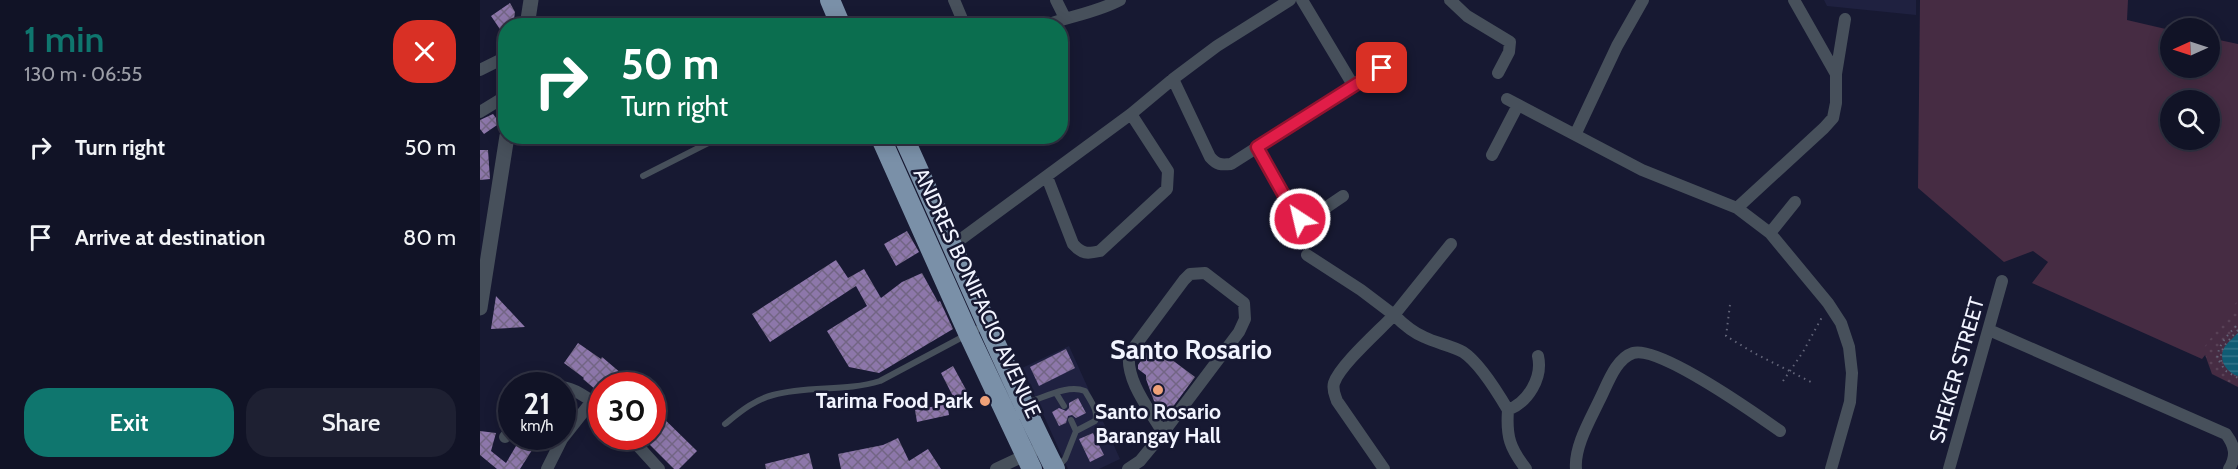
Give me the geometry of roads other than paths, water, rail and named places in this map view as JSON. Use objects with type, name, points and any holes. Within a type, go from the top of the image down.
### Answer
[{"type":"highway","points":[[830,0],[838,18]]},
{"type":"highway","name":"ANDRES BONIFACIO AVENUE","points":[[884,144],[977,329],[1034,457],[1056,469]]},
{"type":"highway","name":"ANDRES BONIFACIO AVENUE","points":[[907,144],[953,245],[977,329],[1023,405],[1034,457]]},
{"type":"street","points":[[528,18],[531,0]]},
{"type":"street","points":[[954,0],[962,18]]},
{"type":"street","points":[[1056,0],[1065,18],[1105,8],[1120,0]]},
{"type":"street","points":[[953,245],[1131,114],[1217,46],[1290,0]]},
{"type":"street","points":[[1302,0],[1353,85]]},
{"type":"street","points":[[1450,0],[1467,16],[1510,42],[1509,52],[1498,74]]},
{"type":"street","points":[[1576,134],[1617,46],[1643,0]]},
{"type":"street","points":[[1794,0],[1836,74]]},
{"type":"street","points":[[1737,208],[1833,118],[1836,103],[1836,74],[1845,19]]},
{"type":"street","points":[[1173,79],[1210,157],[1215,163],[1222,165],[1231,164],[1396,59]]},
{"type":"street","points":[[480,70],[498,61]]},
{"type":"street","points":[[480,112],[498,101]]},
{"type":"street","points":[[1492,155],[1513,102],[1642,170],[1737,208],[1770,233],[1828,303],[1844,331],[1849,347],[1852,373],[1850,402],[1831,469]]},
{"type":"street","points":[[1047,177],[1073,244],[1081,252],[1089,254],[1100,251],[1167,189],[1167,171],[1131,114]]},
{"type":"street","points":[[480,308],[506,144]]},
{"type":"street","points":[[1257,147],[1290,206],[1300,219],[1310,219],[1343,196]]},
{"type":"street","points":[[1770,233],[1796,202]]},
{"type":"street","points":[[1384,469],[1337,401],[1334,384],[1341,372],[1394,315],[1451,244]]},
{"type":"street","points":[[1307,255],[1361,290],[1409,329],[1424,338],[1462,352],[1470,358],[1500,396],[1508,411],[1507,428],[1510,443],[1526,469]]},
{"type":"street","points":[[1128,469],[1140,461],[1163,434],[1239,332],[1245,319],[1244,303],[1205,273],[1190,274],[1184,280],[1129,354],[1128,365],[1131,376],[1163,434]]},
{"type":"street","name":"SHEKER STREET","points":[[1949,469],[2002,281]]},
{"type":"street","points":[[1989,330],[2226,434],[2234,451],[2234,460],[2229,469]]},
{"type":"street","points":[[1576,469],[1578,451],[1616,368],[1626,356],[1635,352],[1662,360],[1714,387],[1780,431]]},
{"type":"street","points":[[1508,411],[1516,407],[1535,384],[1540,373],[1538,356]]},
{"type":"street","points":[[547,469],[562,439],[588,405]]},
{"type":"street","points":[[642,450],[659,469]]},
{"type":"street","points":[[996,469],[1034,457]]},
{"type":"lane","points":[[644,176],[706,144]]},
{"type":"lane","points":[[725,424],[753,402],[772,395],[793,391],[866,386],[880,381],[977,329]]},
{"type":"lane","points":[[1023,405],[1072,389],[1085,391],[1097,416],[1095,421],[1076,431],[1065,459],[1056,469]]},
{"type":"lane","points":[[1056,393],[1064,406]]},
{"type":"lane","points":[[1071,420],[1076,431]]},
{"type":"place","name":"Santo Rosario Barangay Hall","points":[[1158,390]]},
{"type":"place","name":"Tarima Food Park","points":[[985,401]]},
{"type":"district","name":"Santo Rosario","points":[[1191,350]]}]
